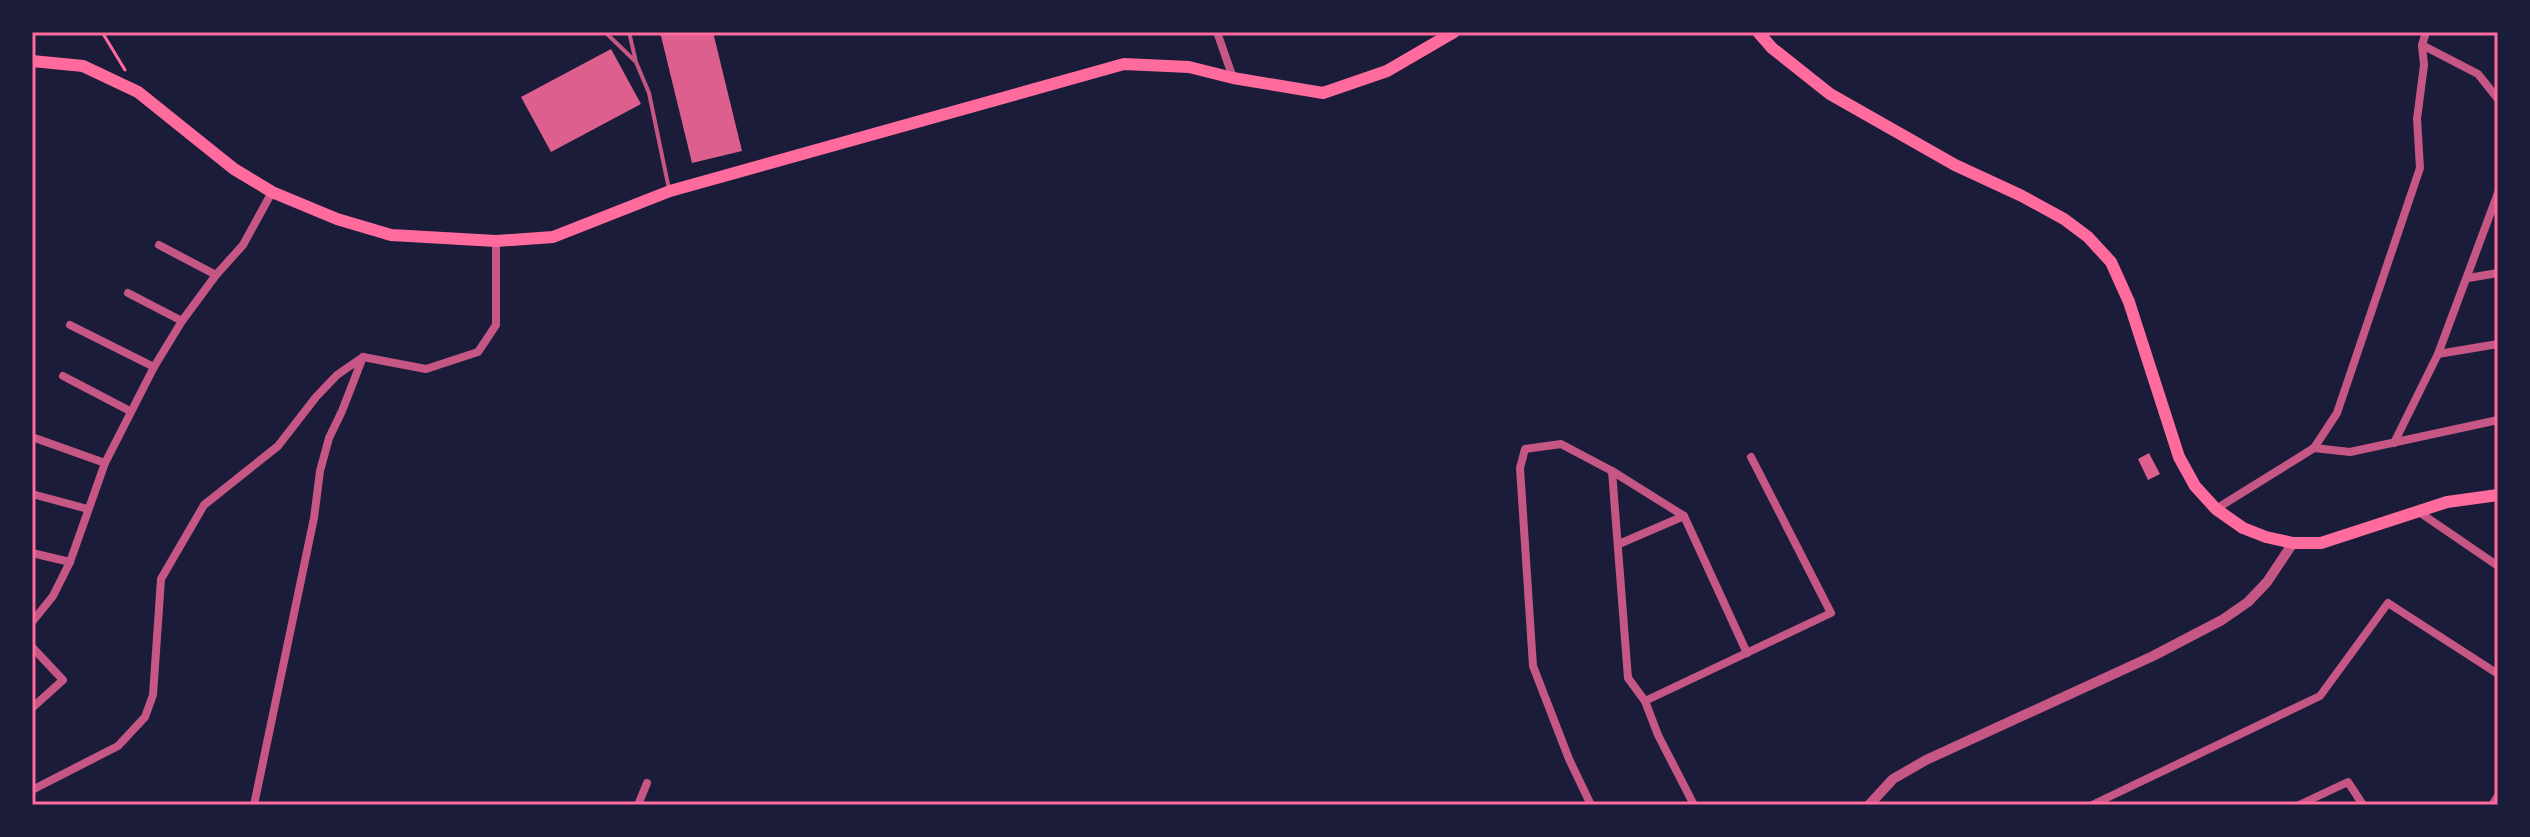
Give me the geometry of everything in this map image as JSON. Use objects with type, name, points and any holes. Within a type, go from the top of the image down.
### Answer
[{"type":"main road","points":[[32,61],[83,66],[138,92],[234,169],[272,192],[337,219],[391,235],[496,241],[553,237],[670,191],[1124,64],[1189,67],[1233,78],[1323,93],[1387,71],[1454,32]]},
{"type":"main road","points":[[1758,32],[1772,48],[1830,94],[1955,165],[2064,219],[2088,237],[2111,262],[2129,302],[2179,457],[2195,486],[2216,509],[2243,528],[2293,543],[2321,543],[2447,502],[2498,495]]},
{"type":"street","points":[[1217,32],[1233,78]]},
{"type":"street","points":[[2216,509],[2314,448],[2337,413],[2420,168],[2417,119],[2424,65],[2422,45],[2426,32]]},
{"type":"street","points":[[2422,45],[2478,74],[2498,99]]},
{"type":"street","points":[[32,622],[53,596],[70,562],[105,463],[154,367],[182,321],[243,245],[272,192]]},
{"type":"street","points":[[2394,443],[2438,354],[2498,197]]},
{"type":"street","points":[[32,790],[118,746],[145,717],[153,695],[161,579],[204,505],[278,446],[337,375],[363,357],[426,369],[478,352],[496,325],[496,241]]},
{"type":"street","points":[[159,245],[216,275]]},
{"type":"street","points":[[2468,278],[2498,273]]},
{"type":"street","points":[[128,293],[182,321]]},
{"type":"street","points":[[70,325],[154,367]]},
{"type":"street","points":[[2438,354],[2498,344]]},
{"type":"street","points":[[254,805],[314,518],[320,471],[329,438],[363,357]]},
{"type":"street","points":[[63,376],[130,411]]},
{"type":"street","points":[[2314,448],[2350,452],[2498,420]]},
{"type":"street","points":[[32,437],[105,463]]},
{"type":"street","points":[[1591,805],[1569,759],[1533,666],[1520,468],[1525,449],[1561,444],[1612,471],[1684,516],[1747,653]]},
{"type":"street","points":[[1645,701],[1831,613],[1751,457]]},
{"type":"street","points":[[1612,471],[1628,678],[1645,701],[1658,735],[1694,805]]},
{"type":"street","points":[[32,494],[88,509]]},
{"type":"street","points":[[2419,512],[2498,566]]},
{"type":"street","points":[[1619,544],[1684,516]]},
{"type":"street","points":[[1869,805],[1893,779],[1926,760],[2153,656],[2222,620],[2248,602],[2267,582],[2293,543]]},
{"type":"street","points":[[32,553],[70,562]]},
{"type":"street","points":[[2092,805],[2320,696],[2388,603],[2498,674]]},
{"type":"street","points":[[32,647],[63,680],[32,708]]},
{"type":"street","points":[[2299,805],[2348,782],[2363,805]]},
{"type":"street","points":[[638,805],[647,783]]},
{"type":"street","points":[[2492,805],[2498,796]]},
{"type":"lane","points":[[605,32],[636,62]]},
{"type":"lane","points":[[629,32],[636,62],[649,93],[670,191]]},
{"type":"path","points":[[102,32],[138,92]]},
{"type":"building","points":[[660,32],[713,32],[742,151],[692,163]]},
{"type":"building","points":[[611,49],[641,104],[551,152],[521,97]]},
{"type":"building","points":[[2149,453],[2160,474],[2148,480],[2138,459]]}]
